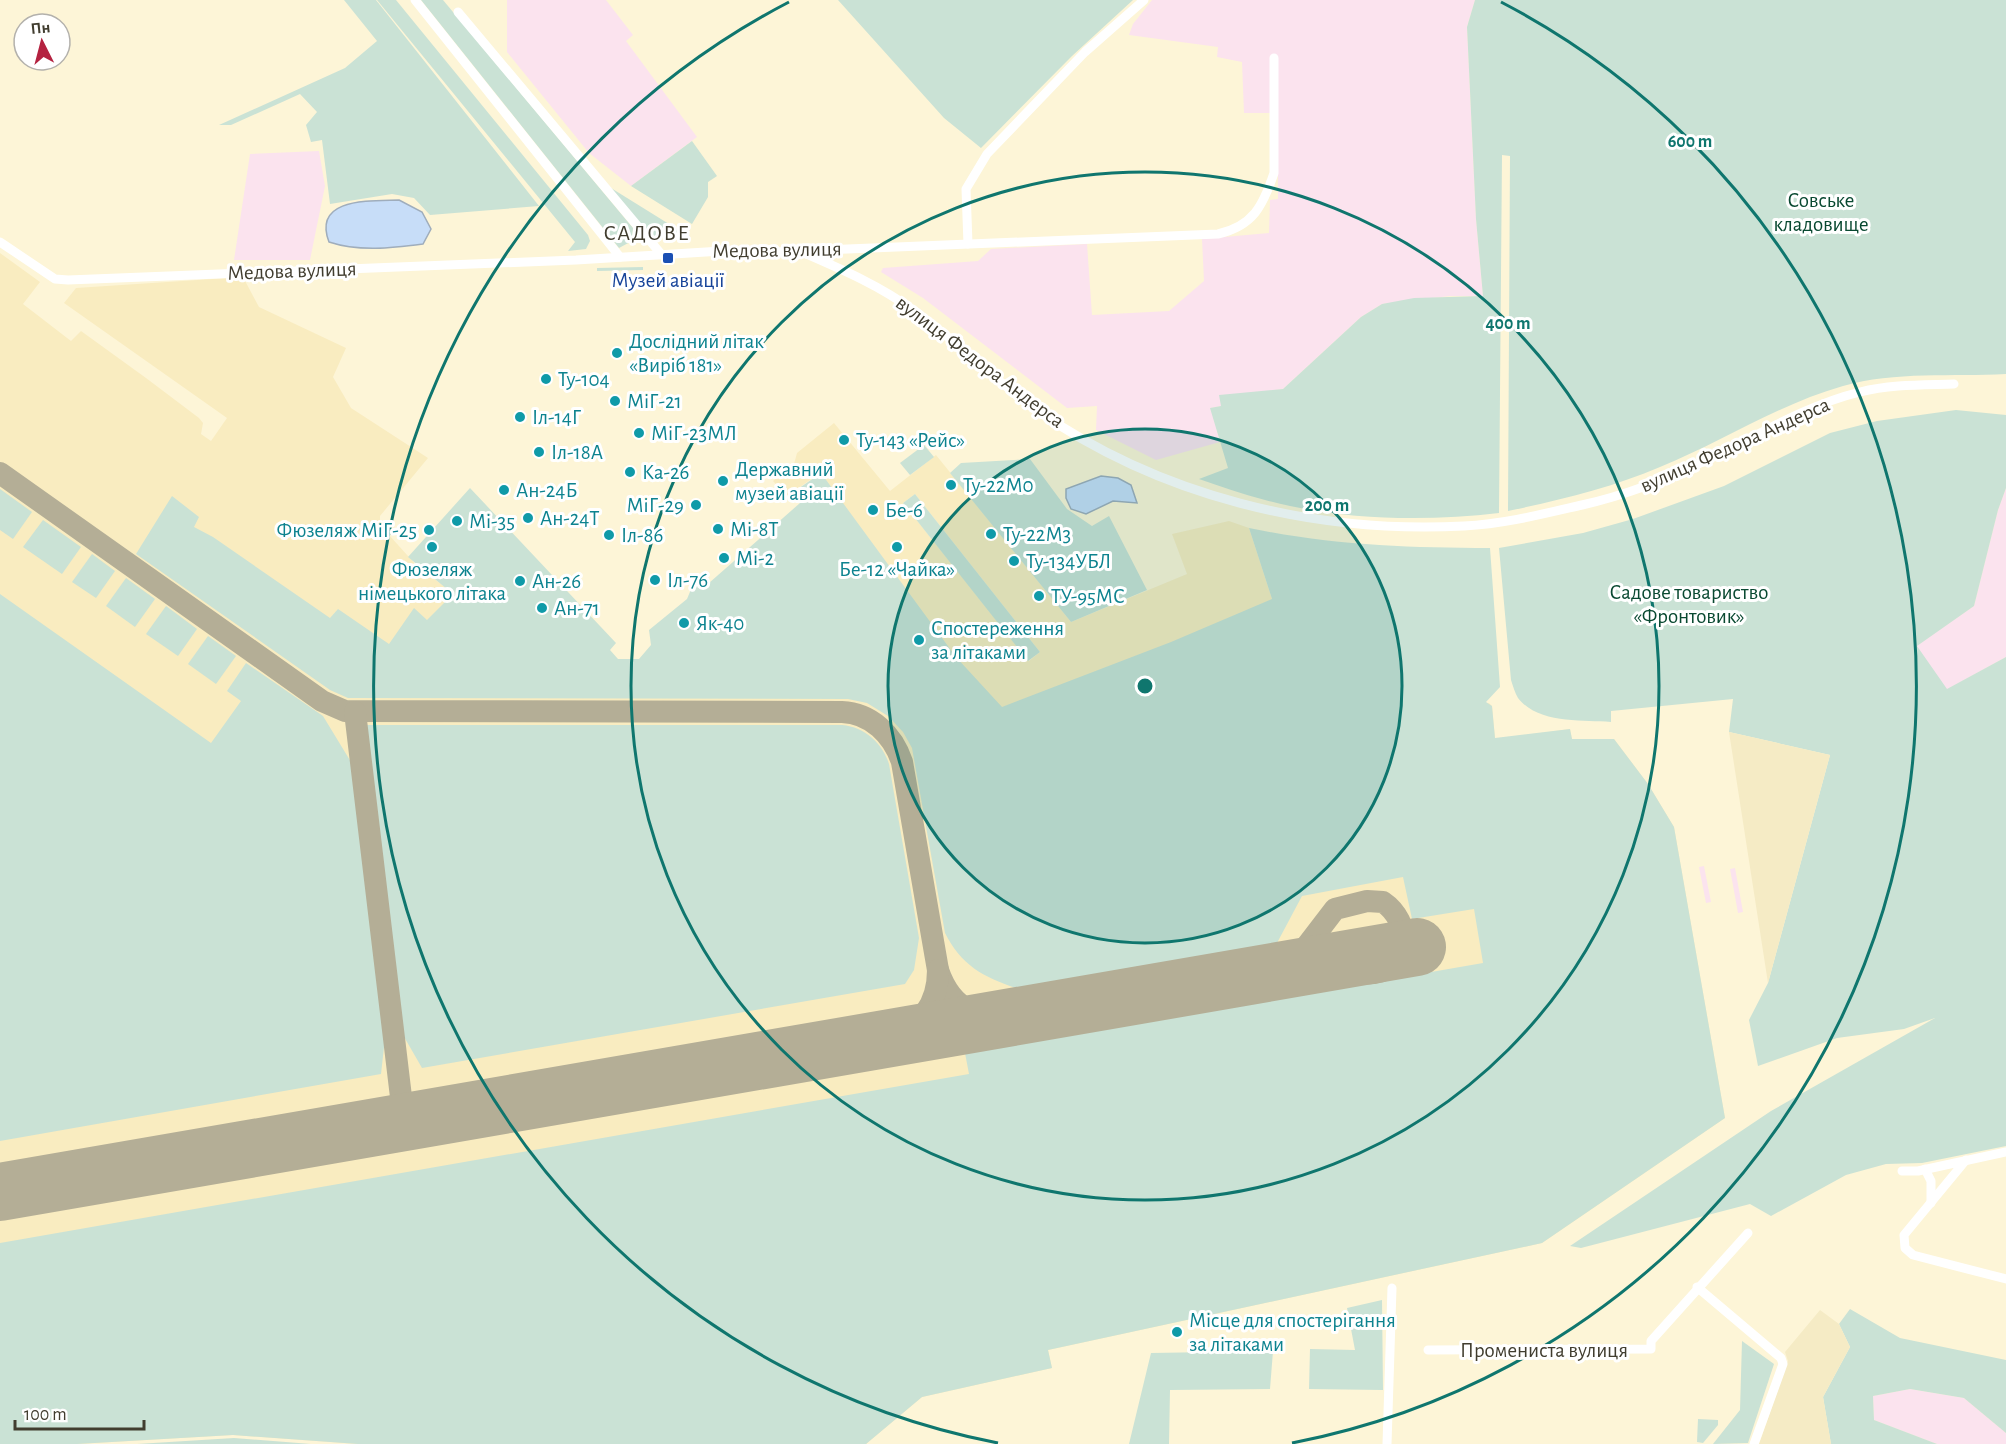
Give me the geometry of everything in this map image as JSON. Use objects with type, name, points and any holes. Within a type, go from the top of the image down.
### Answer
[{"type":"street","points":[[415,0],[620,257]]},
{"type":"street","points":[[968,244],[966,189],[987,154],[1085,52],[1144,0]]},
{"type":"street","points":[[458,12],[661,254]]},
{"type":"street","name":"Медова вулиця","points":[[0,242],[55,279],[68,280],[723,251],[750,254],[1218,234],[1242,227],[1254,216],[1274,173],[1274,58]]},
{"type":"street","name":"вулиця Федора Андерса","points":[[800,251],[839,268],[894,297],[964,349],[1034,408],[1125,462],[1172,482],[1224,499],[1270,511],[1325,520],[1416,527],[1466,526],[1503,522],[1573,507],[1654,484],[1822,404],[1862,392],[1891,387],[1954,384]]},
{"type":"street","points":[[1902,1171],[1925,1169],[2006,1152]]},
{"type":"street","points":[[1966,1160],[1905,1235],[1905,1248],[1913,1255],[2006,1278]]},
{"type":"street","points":[[1925,1169],[1931,1181],[1931,1203]]},
{"type":"street","name":"Промениста вулиця","points":[[1428,1350],[1651,1349],[1651,1341],[1697,1287],[1748,1233]]},
{"type":"street","points":[[1697,1287],[1781,1358],[1783,1364],[1754,1444]]},
{"type":"street","points":[[1387,1444],[1392,1288]]},
{"type":"shaded area","points":[[507,0],[606,0],[633,35],[626,41],[697,137],[631,186],[589,153],[507,52]]},
{"type":"shaded area","points":[[1152,0],[1475,0],[1467,27],[1476,219],[1483,296],[1450,296],[1382,304],[1361,317],[1283,389],[1239,395],[1221,406],[1211,408],[1220,442],[1156,460],[1096,430],[1097,406],[1067,408],[923,298],[881,272],[883,268],[978,261],[991,249],[1087,244],[1092,315],[1169,311],[1204,281],[1202,239],[1269,233],[1270,200],[1278,199],[1278,113],[1244,113],[1242,62],[1217,57],[1218,47],[1129,35],[1133,24]]},
{"type":"shaded area","points":[[319,151],[325,186],[310,260],[234,260],[250,154]]},
{"type":"shaded area","points":[[0,253],[40,282],[23,304],[71,341],[81,331],[146,378],[199,418],[203,423],[201,434],[211,441],[227,418],[64,303],[76,288],[243,277],[259,307],[346,348],[333,377],[351,408],[428,458],[380,516],[380,525],[417,566],[453,593],[520,661],[739,662],[820,473],[787,496],[773,481],[794,464],[797,453],[834,423],[890,491],[936,455],[1071,622],[1187,574],[1172,534],[1229,521],[1249,528],[1272,599],[1409,712],[1489,703],[1492,706],[1495,739],[1570,729],[1572,739],[1614,739],[1648,784],[1674,827],[1725,1118],[1542,1243],[1048,1350],[1052,1368],[922,1397],[866,1444],[358,1444],[233,1435],[77,1444],[0,1444]],"holes":[[[915,494],[1040,652],[1029,661],[903,503]]]},
{"type":"shaded area","points":[[2006,488],[2006,657],[1946,690],[1916,646],[1974,606],[1998,510]]},
{"type":"shaded area","points":[[1704,866],[1711,902],[1706,903],[1699,867]]},
{"type":"shaded area","points":[[1735,868],[1743,912],[1738,913],[1730,869]]},
{"type":"shaded area","points":[[1910,1389],[1964,1398],[2006,1433],[2006,1444],[1937,1444],[1874,1420],[1873,1396]]},
{"type":"green space","points":[[344,0],[376,0],[539,206],[430,215],[414,198],[392,194],[330,204],[322,140],[311,142],[306,125],[317,112],[300,94],[231,125],[219,125],[345,68],[377,41]]},
{"type":"green space","points":[[377,0],[396,0],[588,235],[590,241],[586,249],[568,251],[575,242]]},
{"type":"green space","points":[[421,0],[443,0],[633,228],[632,241],[619,248]]},
{"type":"green space","points":[[838,0],[1133,0],[1072,56],[981,148],[944,118]]},
{"type":"green space","name":"Совське кладовище","points":[[1475,0],[2006,0],[2006,374],[1903,376],[1843,386],[1773,413],[1683,457],[1642,474],[1585,493],[1508,511],[1510,156],[1502,155],[1499,513],[1411,518],[1322,512],[1248,495],[1199,479],[1228,468],[1210,408],[1221,406],[1219,395],[1283,389],[1361,317],[1382,304],[1414,298],[1483,296],[1476,219],[1467,27]]},
{"type":"green space","points":[[692,141],[717,176],[708,182],[708,197],[692,224],[631,186]]},
{"type":"green space","points":[[592,166],[611,188],[677,229],[678,236],[665,238],[643,231]]},
{"type":"green space","points":[[643,267],[643,270],[597,271],[597,268]]},
{"type":"green space","name":"Садове товариство «Фронтовик»","points":[[1956,410],[2006,415],[2006,488],[1998,510],[1974,606],[1917,646],[1947,689],[2006,657],[2006,1146],[1922,1163],[1886,1164],[1846,1175],[1771,1216],[1750,1204],[1581,1248],[1570,1246],[1771,1111],[1935,1018],[1904,1029],[1837,1038],[1758,1066],[1749,1020],[1768,983],[1830,755],[1729,732],[1733,699],[1611,711],[1611,722],[1561,719],[1537,712],[1527,706],[1518,698],[1511,680],[1499,548],[1583,533],[1633,519],[1724,486],[1830,433],[1877,421]]},
{"type":"green space","points":[[924,445],[934,457],[910,475],[900,463]]},
{"type":"green space","points":[[1030,459],[1067,509],[1092,526],[1109,516],[1147,590],[1071,622],[950,473],[961,463]]},
{"type":"green space","points":[[821,473],[956,657],[1002,707],[1171,642],[1272,599],[1249,528],[1339,542],[1490,548],[1500,687],[1486,702],[1492,706],[1495,738],[1570,729],[1572,739],[1614,739],[1648,784],[1674,827],[1725,1118],[1542,1243],[1048,1350],[1052,1368],[922,1397],[866,1444],[358,1444],[233,1435],[77,1444],[0,1444],[0,1243],[969,1074],[965,1053],[1483,963],[1474,909],[1412,919],[1403,877],[1302,896],[1277,943],[1016,988],[983,974],[966,962],[945,933],[912,748],[903,732],[888,716],[867,703],[848,699],[348,698],[330,690],[136,554],[172,496],[199,517],[194,527],[213,537],[330,618],[338,609],[389,644],[414,608],[427,620],[453,594],[408,557],[470,488],[616,643],[610,650],[618,659],[639,659],[651,645],[649,630],[687,599],[697,575],[705,584],[709,583],[800,503],[792,493]]},
{"type":"green space","points":[[0,489],[32,512],[13,539],[0,530]]},
{"type":"green space","points":[[915,494],[1040,652],[1028,661],[903,503]]},
{"type":"green space","points":[[43,520],[81,547],[62,574],[23,547]]},
{"type":"green space","points":[[92,554],[115,571],[96,598],[72,582]]},
{"type":"green space","points":[[126,578],[155,599],[135,627],[106,606]]},
{"type":"green space","points":[[0,594],[211,743],[241,701],[227,691],[246,663],[323,716],[351,762],[385,1038],[381,1074],[0,1141]]},
{"type":"green space","points":[[166,606],[197,629],[178,656],[146,634]]},
{"type":"green space","points":[[208,636],[236,656],[216,684],[188,664]]},
{"type":"green space","points":[[366,725],[842,725],[858,729],[872,737],[882,749],[889,764],[919,938],[914,970],[905,984],[422,1068],[403,1035]]},
{"type":"green space","points":[[1382,1300],[1383,1390],[1309,1389],[1310,1349],[1355,1350],[1347,1308]]},
{"type":"green space","points":[[1850,1309],[1900,1338],[2006,1360],[2006,1433],[1964,1398],[1910,1389],[1873,1396],[1874,1420],[1937,1444],[1831,1444],[1823,1397],[1850,1347],[1839,1324]]},
{"type":"green space","points":[[1742,1341],[1774,1364],[1748,1443],[1713,1444],[1740,1410]]},
{"type":"green space","points":[[1273,1351],[1270,1389],[1170,1390],[1169,1444],[1129,1444],[1151,1353]]},
{"type":"green space","points":[[1698,1419],[1718,1420],[1718,1425],[1703,1443],[1697,1442]]},
{"type":"green space","points":[[234,1438],[311,1444],[137,1444]]},
{"type":"sand","points":[[1729,732],[1830,755],[1768,983]]},
{"type":"sand","points":[[1820,1310],[1839,1324],[1850,1347],[1823,1397],[1831,1444],[1759,1444],[1788,1361],[1785,1352]]},
{"type":"water","points":[[399,200],[422,212],[431,229],[423,244],[364,248],[329,242],[326,227],[329,217],[336,209],[360,202]]},
{"type":"water","points":[[1101,476],[1118,478],[1131,485],[1137,503],[1113,501],[1086,514],[1071,509],[1066,498],[1066,489]]},
{"type":"taxiway","points":[[0,473],[322,701],[345,711],[842,712],[862,716],[880,727],[887,735],[902,762],[938,970],[944,985],[961,1005],[971,1011],[995,1016],[1024,1015]]},
{"type":"taxiway","points":[[355,712],[404,1122]]},
{"type":"taxiway","points":[[1267,973],[1299,956],[1335,909],[1367,901],[1383,902],[1399,920],[1403,931],[1402,953],[1387,969],[1368,974],[1319,964]]},
{"type":"taxiway","points":[[887,1038],[909,1028],[925,1013],[935,994],[938,970]]},
{"type":"runway","points":[[0,1192],[1417,947]]},
{"type":"place","name":"Музей авіації","points":[[668,258]]},
{"type":"place","name":"Дослідний літак «Виріб 181»","points":[[617,353]]},
{"type":"place","name":"Ту-104","points":[[546,379]]},
{"type":"place","name":"МіГ-21","points":[[615,401]]},
{"type":"place","name":"Іл-14Г","points":[[520,417]]},
{"type":"place","name":"МіГ-23МЛ","points":[[639,433]]},
{"type":"place","name":"Ту-143 «Рейс»","points":[[844,440]]},
{"type":"place","name":"Іл-18А","points":[[539,452]]},
{"type":"place","name":"Ка-26","points":[[630,472]]},
{"type":"place","name":"Державний музей авіації","points":[[723,481]]},
{"type":"place","name":"Ту-22М0","points":[[951,485]]},
{"type":"place","name":"Ан-24Б","points":[[504,490]]},
{"type":"place","name":"МіГ-29","points":[[696,505]]},
{"type":"place","name":"Бе-6","points":[[873,510]]},
{"type":"place","name":"Ан-24Т","points":[[528,518]]},
{"type":"place","name":"Мі-35","points":[[457,521]]},
{"type":"place","name":"Мі-8Т","points":[[718,529]]},
{"type":"place","name":"Фюзеляж МіГ-25","points":[[429,530]]},
{"type":"place","name":"Ту-22М3","points":[[991,534]]},
{"type":"place","name":"Іл-86","points":[[609,535]]},
{"type":"place","name":"Фюзеляж німецького літака","points":[[432,547]]},
{"type":"place","name":"Бе-12 «Чайка»","points":[[897,547]]},
{"type":"place","name":"Мі-2","points":[[724,558]]},
{"type":"place","name":"Ту-134УБЛ","points":[[1014,561]]},
{"type":"place","name":"Іл-76","points":[[655,580]]},
{"type":"place","name":"Ан-26","points":[[520,581]]},
{"type":"place","name":"ТУ-95МС","points":[[1039,596]]},
{"type":"place","name":"Ан-71","points":[[542,608]]},
{"type":"place","name":"Як-40","points":[[684,623]]},
{"type":"place","name":"Спостереження за літаками","points":[[919,640]]},
{"type":"place","name":"Місце для спостерігання за літаками","points":[[1177,1332]]},
{"type":"district","name":"САДОВЕ","points":[[647,233]]}]
